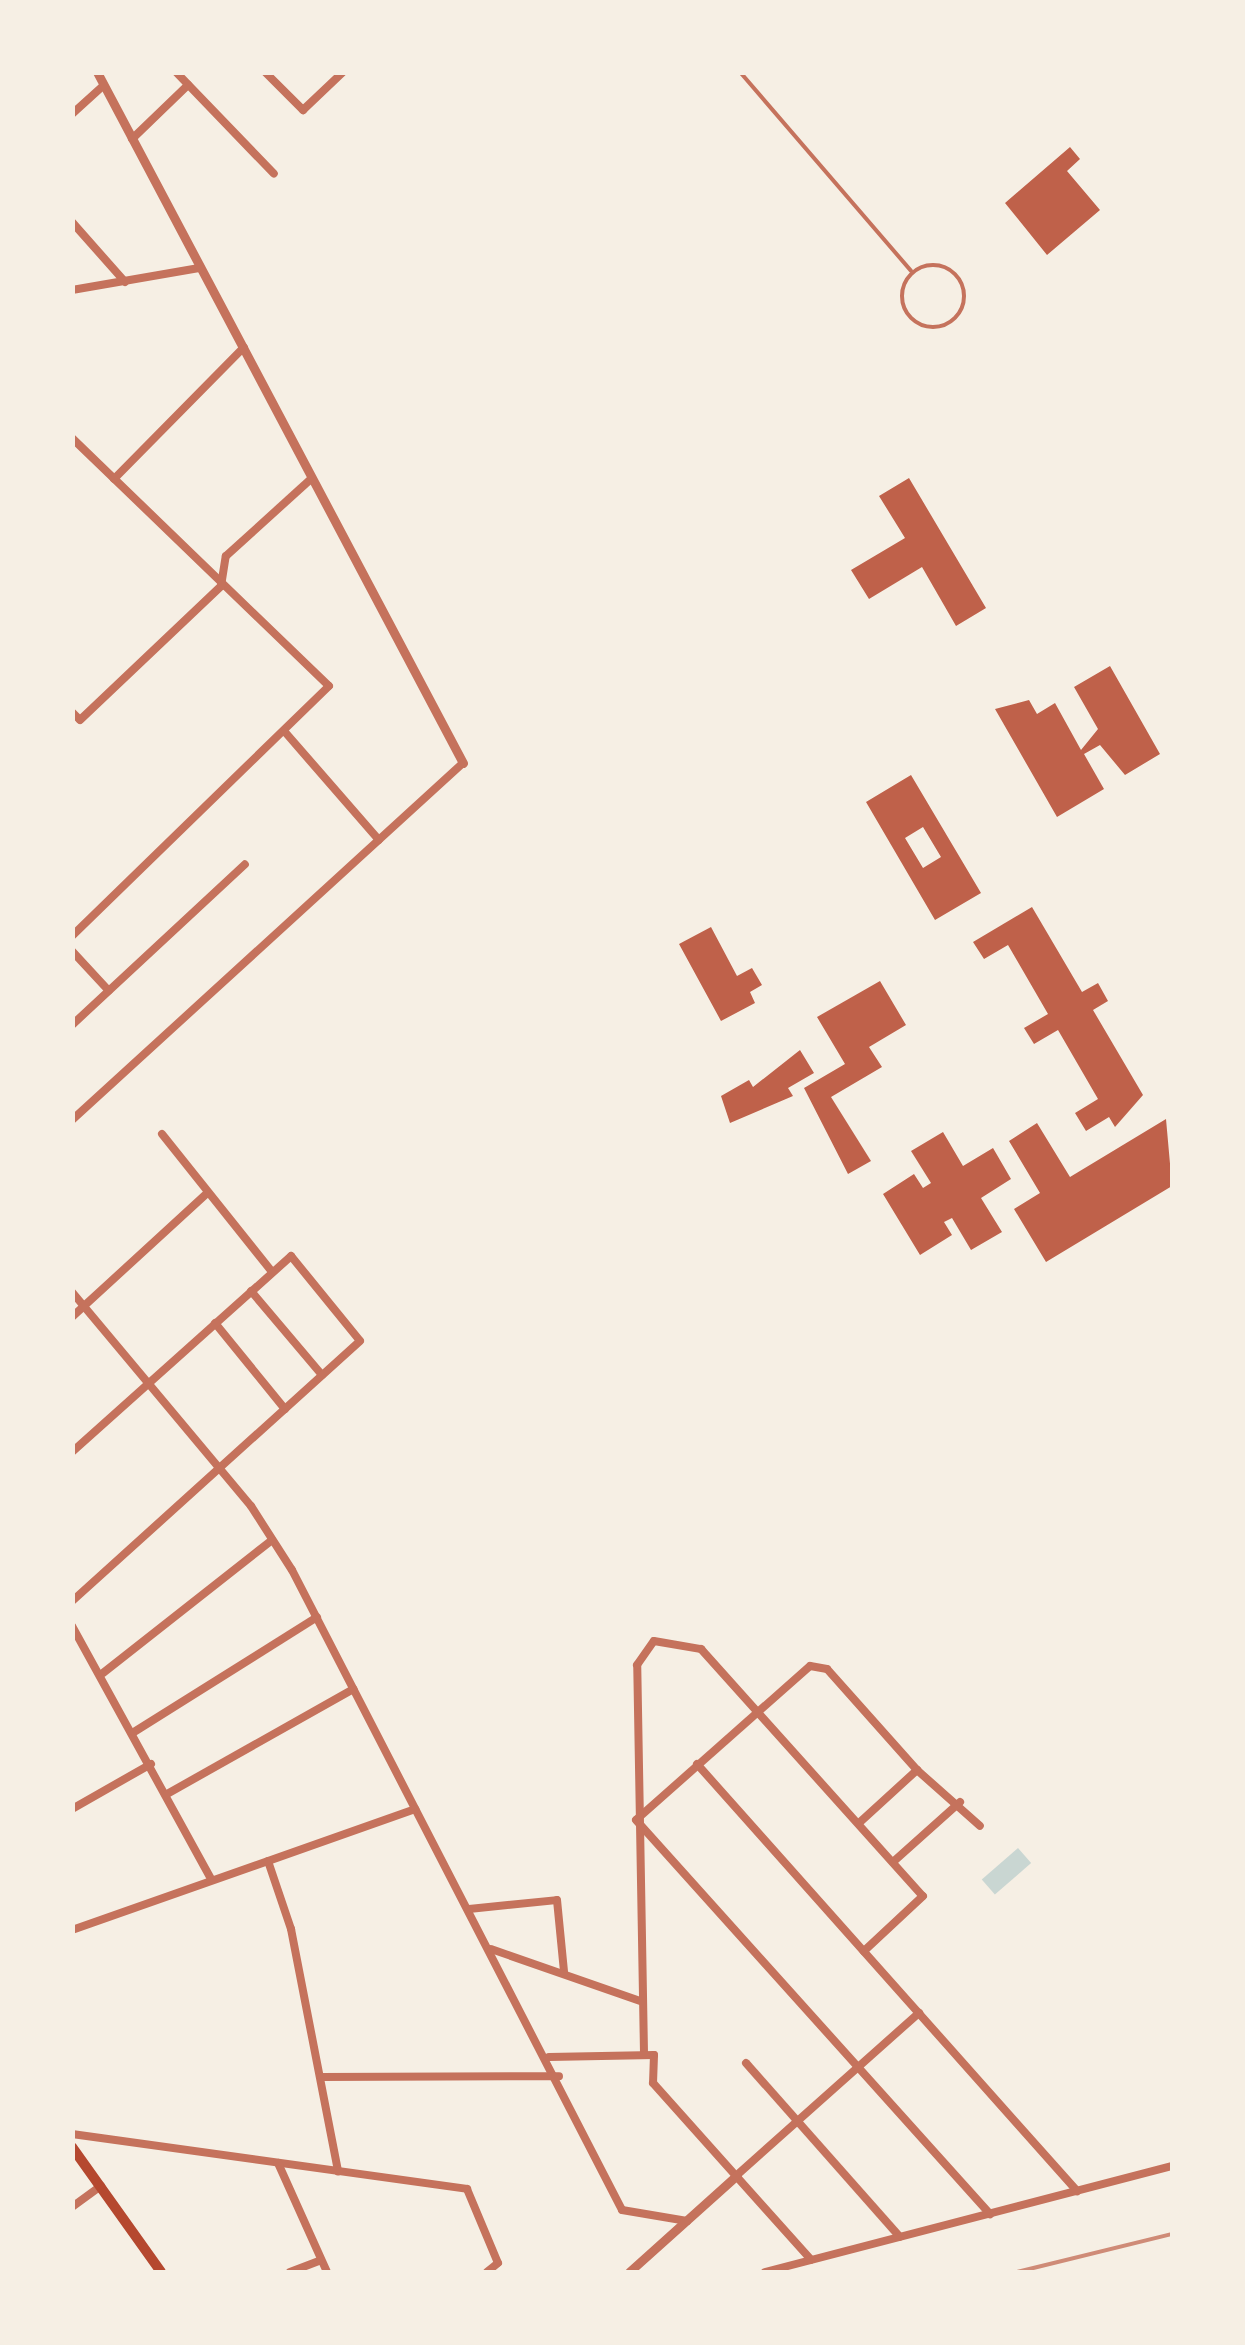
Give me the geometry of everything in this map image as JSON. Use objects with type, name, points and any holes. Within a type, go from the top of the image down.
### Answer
[{"type":"main road","points":[[72,2147],[161,2272]]},
{"type":"street","points":[[72,1120],[463,762],[98,72]]},
{"type":"street","points":[[176,72],[274,174]]},
{"type":"street","points":[[265,72],[303,110],[342,72]]},
{"type":"street","points":[[72,114],[104,85]]},
{"type":"street","points":[[132,139],[188,85]]},
{"type":"street","points":[[72,222],[125,282]]},
{"type":"street","points":[[72,290],[199,268]]},
{"type":"street","points":[[114,480],[244,346]]},
{"type":"street","points":[[72,438],[220,586],[329,686],[72,936]]},
{"type":"street","points":[[72,712],[80,720],[220,586],[226,556],[311,479]]},
{"type":"street","points":[[284,732],[379,840]]},
{"type":"street","points":[[72,1024],[245,864]]},
{"type":"street","points":[[72,951],[109,991]]},
{"type":"street","points":[[162,1134],[272,1272]]},
{"type":"street","points":[[72,1317],[206,1194]]},
{"type":"street","points":[[72,1452],[291,1256],[360,1340],[72,1601]]},
{"type":"street","points":[[252,1291],[322,1374]]},
{"type":"street","points":[[72,1292],[219,1468],[272,1540],[317,1617],[559,2076],[622,2210],[686,2221]]},
{"type":"street","points":[[215,1324],[285,1408]]},
{"type":"street","points":[[103,1673],[272,1540]]},
{"type":"street","points":[[134,1732],[317,1617]]},
{"type":"street","points":[[72,1626],[103,1673],[211,1879]]},
{"type":"street","points":[[644,2052],[636,1820],[637,1665],[648,1644],[702,1649],[893,1862],[923,1904],[864,1952]]},
{"type":"street","points":[[636,1820],[810,1666],[827,1669],[917,1770],[960,1802],[980,1826]]},
{"type":"street","points":[[166,1794],[353,1689]]},
{"type":"street","points":[[72,1809],[151,1764]]},
{"type":"street","points":[[698,1764],[1077,2191]]},
{"type":"street","points":[[858,1823],[917,1770]]},
{"type":"street","points":[[893,1862],[960,1802]]},
{"type":"street","points":[[72,1930],[415,1809]]},
{"type":"street","points":[[636,1820],[990,2214]]},
{"type":"street","points":[[268,1862],[322,2076],[338,2172]]},
{"type":"street","points":[[469,1909],[557,1900],[564,1972]]},
{"type":"street","points":[[491,1949],[640,2002]]},
{"type":"street","points":[[628,2272],[919,2013]]},
{"type":"street","points":[[549,2058],[644,2052],[654,2055],[653,2084],[811,2260]]},
{"type":"street","points":[[746,2063],[900,2238]]},
{"type":"street","points":[[322,2076],[559,2076]]},
{"type":"street","points":[[72,2134],[467,2188],[498,2263],[487,2272]]},
{"type":"street","points":[[278,2164],[326,2272]]},
{"type":"street","points":[[765,2272],[1172,2166]]},
{"type":"street","points":[[72,2207],[101,2186]]},
{"type":"street","points":[[290,2272],[321,2260]]},
{"type":"lane","points":[[740,72],[911,271]]},
{"type":"lane","points":[[938,266],[954,274],[962,304],[953,320],[926,327],[910,313],[902,294],[911,271],[938,266]]},
{"type":"shaded area","points":[[1018,1848],[1031,1863],[995,1895],[982,1879]]},
{"type":"building","points":[[1070,147],[1080,159],[1067,171],[1100,210],[1047,255],[1005,203]]},
{"type":"building","points":[[909,478],[986,608],[956,626],[922,567],[869,599],[851,570],[905,538],[879,496]]},
{"type":"building","points":[[1110,666],[1160,754],[1125,775],[1100,745],[1084,754],[1104,789],[1057,817],[995,709],[1029,700],[1037,714],[1055,703],[1081,750],[1098,729],[1074,687]]},
{"type":"building","points":[[911,775],[981,893],[935,920],[866,802]],"holes":[[[923,827],[941,857],[923,868],[905,838]]]},
{"type":"building","points":[[1032,907],[1082,992],[1098,983],[1108,1001],[1093,1010],[1143,1095],[1115,1127],[1109,1117],[1086,1131],[1075,1113],[1098,1099],[1058,1030],[1034,1044],[1024,1028],[1048,1014],[1008,945],[984,959],[973,942]]},
{"type":"building","points":[[711,927],[737,976],[752,968],[762,985],[750,992],[755,1003],[721,1021],[679,944]]},
{"type":"building","points":[[880,981],[906,1025],[869,1047],[882,1067],[831,1097],[871,1161],[848,1174],[804,1088],[845,1064],[817,1017]]},
{"type":"building","points":[[800,1050],[814,1073],[788,1088],[793,1096],[730,1123],[721,1096],[749,1080],[753,1087]]},
{"type":"building","points":[[1166,1119],[1172,1186],[1046,1262],[1014,1209],[1040,1193],[1009,1141],[1037,1123],[1070,1177]]},
{"type":"building","points":[[943,1132],[963,1166],[993,1148],[1011,1179],[981,1198],[1002,1232],[971,1250],[952,1218],[944,1222],[952,1235],[920,1255],[883,1194],[914,1174],[923,1188],[931,1183],[911,1151]]},
{"type":"railway","points":[[1017,2272],[1172,2234]]}]
